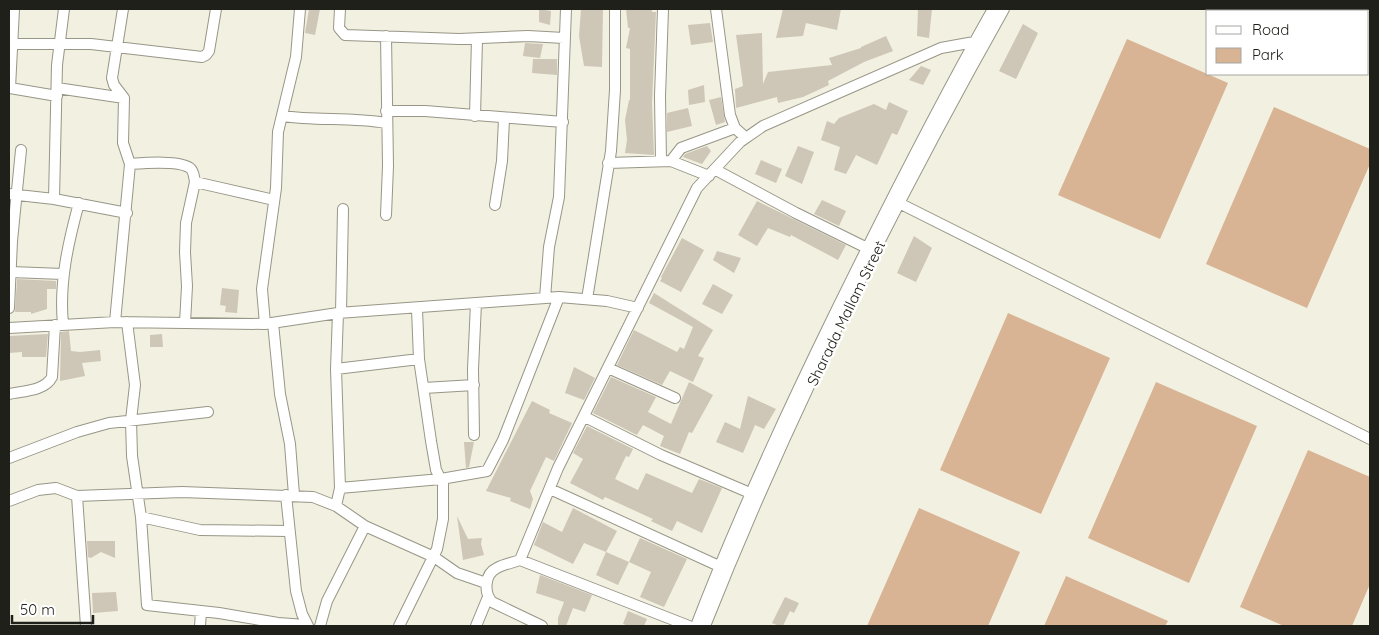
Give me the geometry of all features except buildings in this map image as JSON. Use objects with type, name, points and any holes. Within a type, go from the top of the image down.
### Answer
[{"type":"street","points":[[14,9],[10,88],[57,92],[81,90],[124,98]]},
{"type":"street","points":[[54,199],[57,92],[64,9]]},
{"type":"street","points":[[115,322],[127,213],[130,164],[123,143],[124,98],[114,85],[112,78],[122,9]]},
{"type":"street","points":[[11,44],[62,42],[206,56],[216,9]]},
{"type":"street","points":[[127,322],[135,385],[131,420],[132,456],[141,517],[147,606],[307,626],[296,591],[289,531],[290,495],[269,323],[262,290],[274,200],[278,132],[296,57],[300,9]]},
{"type":"street","points":[[340,9],[339,28],[341,33],[477,39],[528,36],[564,38]]},
{"type":"street","points":[[544,298],[549,247],[558,197],[563,122],[566,9]]},
{"type":"street","points":[[587,299],[608,163],[615,90],[615,9]]},
{"type":"street","points":[[663,9],[660,96],[666,161]]},
{"type":"street","points":[[716,9],[724,74],[735,128],[745,137]]},
{"type":"street","name":"Sharada Mallam Street","points":[[706,626],[758,497],[899,203],[978,45],[993,9]]},
{"type":"street","name":"Sharada Mallam Street","points":[[696,626],[750,493],[900,179],[978,45],[1004,9]]},
{"type":"street","points":[[386,36],[388,166],[386,216]]},
{"type":"street","points":[[475,116],[477,39]]},
{"type":"street","points":[[520,560],[550,490],[608,368],[697,188],[745,137],[763,126],[941,48],[978,45]]},
{"type":"street","points":[[386,111],[425,111],[504,119],[563,122]]},
{"type":"street","points":[[282,116],[303,119],[342,118],[386,123]]},
{"type":"street","points":[[495,205],[502,161],[504,119]]},
{"type":"street","points":[[666,161],[681,148],[735,128]]},
{"type":"street","points":[[9,308],[13,194],[22,150]]},
{"type":"street","points":[[608,163],[666,161],[713,173],[867,248]]},
{"type":"street","points":[[130,164],[185,165],[192,170],[195,182],[186,223],[187,286],[184,323]]},
{"type":"street","points":[[195,182],[274,200]]},
{"type":"street","points":[[13,194],[54,199],[127,213]]},
{"type":"street","points":[[899,203],[1370,439]]},
{"type":"street","points":[[9,394],[42,387],[52,377],[63,274],[79,204]]},
{"type":"street","points":[[336,506],[340,488],[336,368],[340,313],[343,209]]},
{"type":"street","points":[[11,272],[63,274]]},
{"type":"street","points":[[340,488],[482,474],[492,464],[559,297]]},
{"type":"street","points":[[9,328],[115,322],[269,323],[340,313],[417,309],[559,297],[587,299],[638,308]]},
{"type":"street","points":[[474,435],[476,303]]},
{"type":"street","points":[[399,626],[434,557],[441,538],[443,519],[443,484],[436,470],[419,359],[417,309]]},
{"type":"street","points":[[336,368],[419,359]]},
{"type":"street","points":[[608,368],[675,398]]},
{"type":"street","points":[[424,388],[474,385]]},
{"type":"street","points":[[9,458],[77,432],[131,420],[208,412]]},
{"type":"street","points":[[585,417],[661,455],[750,493]]},
{"type":"street","points":[[9,501],[38,490],[47,489],[62,489],[76,496],[138,493],[290,495],[324,500],[365,526],[434,557],[457,572],[486,583]]},
{"type":"street","points":[[550,490],[676,549],[719,566]]},
{"type":"street","points":[[76,496],[86,626]]},
{"type":"street","points":[[141,517],[200,530],[289,531]]},
{"type":"street","points":[[320,626],[327,601],[365,526]]},
{"type":"street","points":[[476,626],[488,598],[486,583],[494,570],[520,560],[689,626]]},
{"type":"street","points":[[488,598],[492,602],[542,626]]},
{"type":"street","points":[[200,626],[201,612]]},
{"type":"green space","points":[[1127,39],[1228,83],[1160,239],[1058,195]]},
{"type":"green space","points":[[1274,107],[1370,149],[1370,164],[1307,308],[1206,264]]},
{"type":"green space","points":[[1008,313],[1110,358],[1041,514],[940,470]]},
{"type":"green space","points":[[1156,382],[1257,426],[1189,583],[1088,538]]},
{"type":"green space","points":[[1308,450],[1370,477],[1370,584],[1352,626],[1284,626],[1240,607]]},
{"type":"green space","points":[[919,508],[1020,552],[988,626],[867,626]]},
{"type":"green space","points":[[1066,576],[1168,621],[1165,626],[1044,626]]}]
